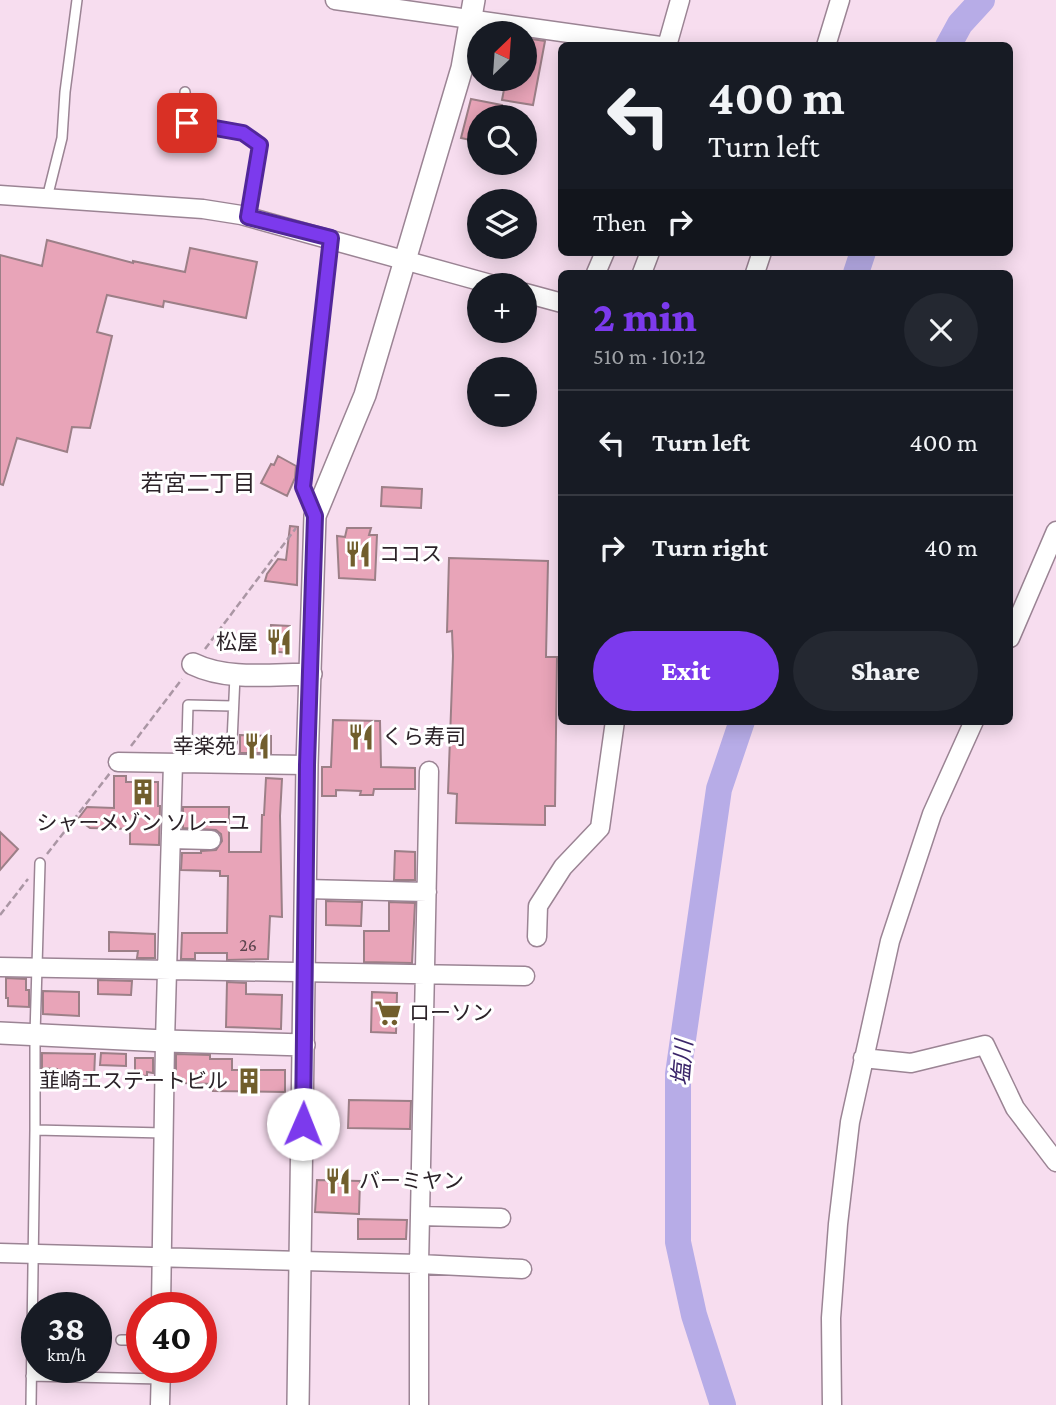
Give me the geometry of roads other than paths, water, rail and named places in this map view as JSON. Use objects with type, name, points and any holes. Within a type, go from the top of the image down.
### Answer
[{"type":"street","points":[[335,0],[472,9],[640,42]]},
{"type":"street","points":[[668,42],[680,0]]},
{"type":"street","points":[[827,42],[840,0]]},
{"type":"street","points":[[298,1405],[307,765],[315,516],[365,395],[462,68],[472,9]]},
{"type":"street","points":[[0,195],[203,209],[248,217],[467,278]]},
{"type":"street","points":[[537,296],[558,302]]},
{"type":"street","points":[[1013,631],[1056,531]]},
{"type":"street","points":[[193,664],[210,672],[311,674]]},
{"type":"street","points":[[537,937],[538,906],[563,867],[600,828],[614,725]]},
{"type":"street","points":[[832,1405],[831,1318],[838,1224],[850,1122],[863,1058],[890,941],[910,878],[932,814],[972,725]]},
{"type":"street","points":[[118,762],[307,765]]},
{"type":"street","points":[[162,1292],[164,1041],[173,763]]},
{"type":"street","points":[[419,1405],[419,1264],[429,771]]},
{"type":"street","points":[[171,839],[211,840]]},
{"type":"street","points":[[306,889],[427,892]]},
{"type":"street","points":[[0,967],[525,976]]},
{"type":"street","points":[[0,1033],[304,1045]]},
{"type":"street","points":[[863,1058],[911,1063],[985,1045],[1015,1108],[1056,1162]]},
{"type":"street","points":[[420,1216],[500,1219]]},
{"type":"street","points":[[0,1253],[522,1269]]},
{"type":"street","points":[[160,1405],[161,1383]]},
{"type":"lane","points":[[47,198],[62,138],[77,0]]},
{"type":"lane","points":[[185,92],[187,123],[243,133],[260,145],[248,217]]},
{"type":"lane","points":[[315,516],[303,487],[331,238]]},
{"type":"lane","points":[[233,705],[188,705],[187,741],[232,742],[235,674]]},
{"type":"lane","points":[[33,1292],[36,1130],[34,1035],[40,863]]},
{"type":"lane","points":[[36,1130],[164,1132]]},
{"type":"lane","points":[[121,1340],[126,1340]]},
{"type":"lane","points":[[31,1383],[31,1405]]},
{"type":"waterway","name":"塩川","points":[[950,42],[960,24],[982,0]]},
{"type":"waterway","name":"塩川","points":[[857,270],[862,256]]},
{"type":"waterway","name":"塩川","points":[[723,1405],[694,1315],[678,1242],[678,1074],[719,789],[741,725]]},
{"type":"place","name":"ココス","points":[[358,554]]},
{"type":"place","name":"松屋","points":[[279,642]]},
{"type":"place","name":"くら寿司","points":[[361,737]]},
{"type":"place","name":"幸楽苑","points":[[257,746]]},
{"type":"place","name":"シャーメゾン ソレーユ","points":[[143,792]]},
{"type":"place","name":"ローソン","points":[[388,1013]]},
{"type":"place","name":"韮崎エステートビル","points":[[249,1081]]},
{"type":"place","name":"バーミヤン","points":[[338,1181]]},
{"type":"district","name":"若宮二丁目","points":[[198,483]]}]
